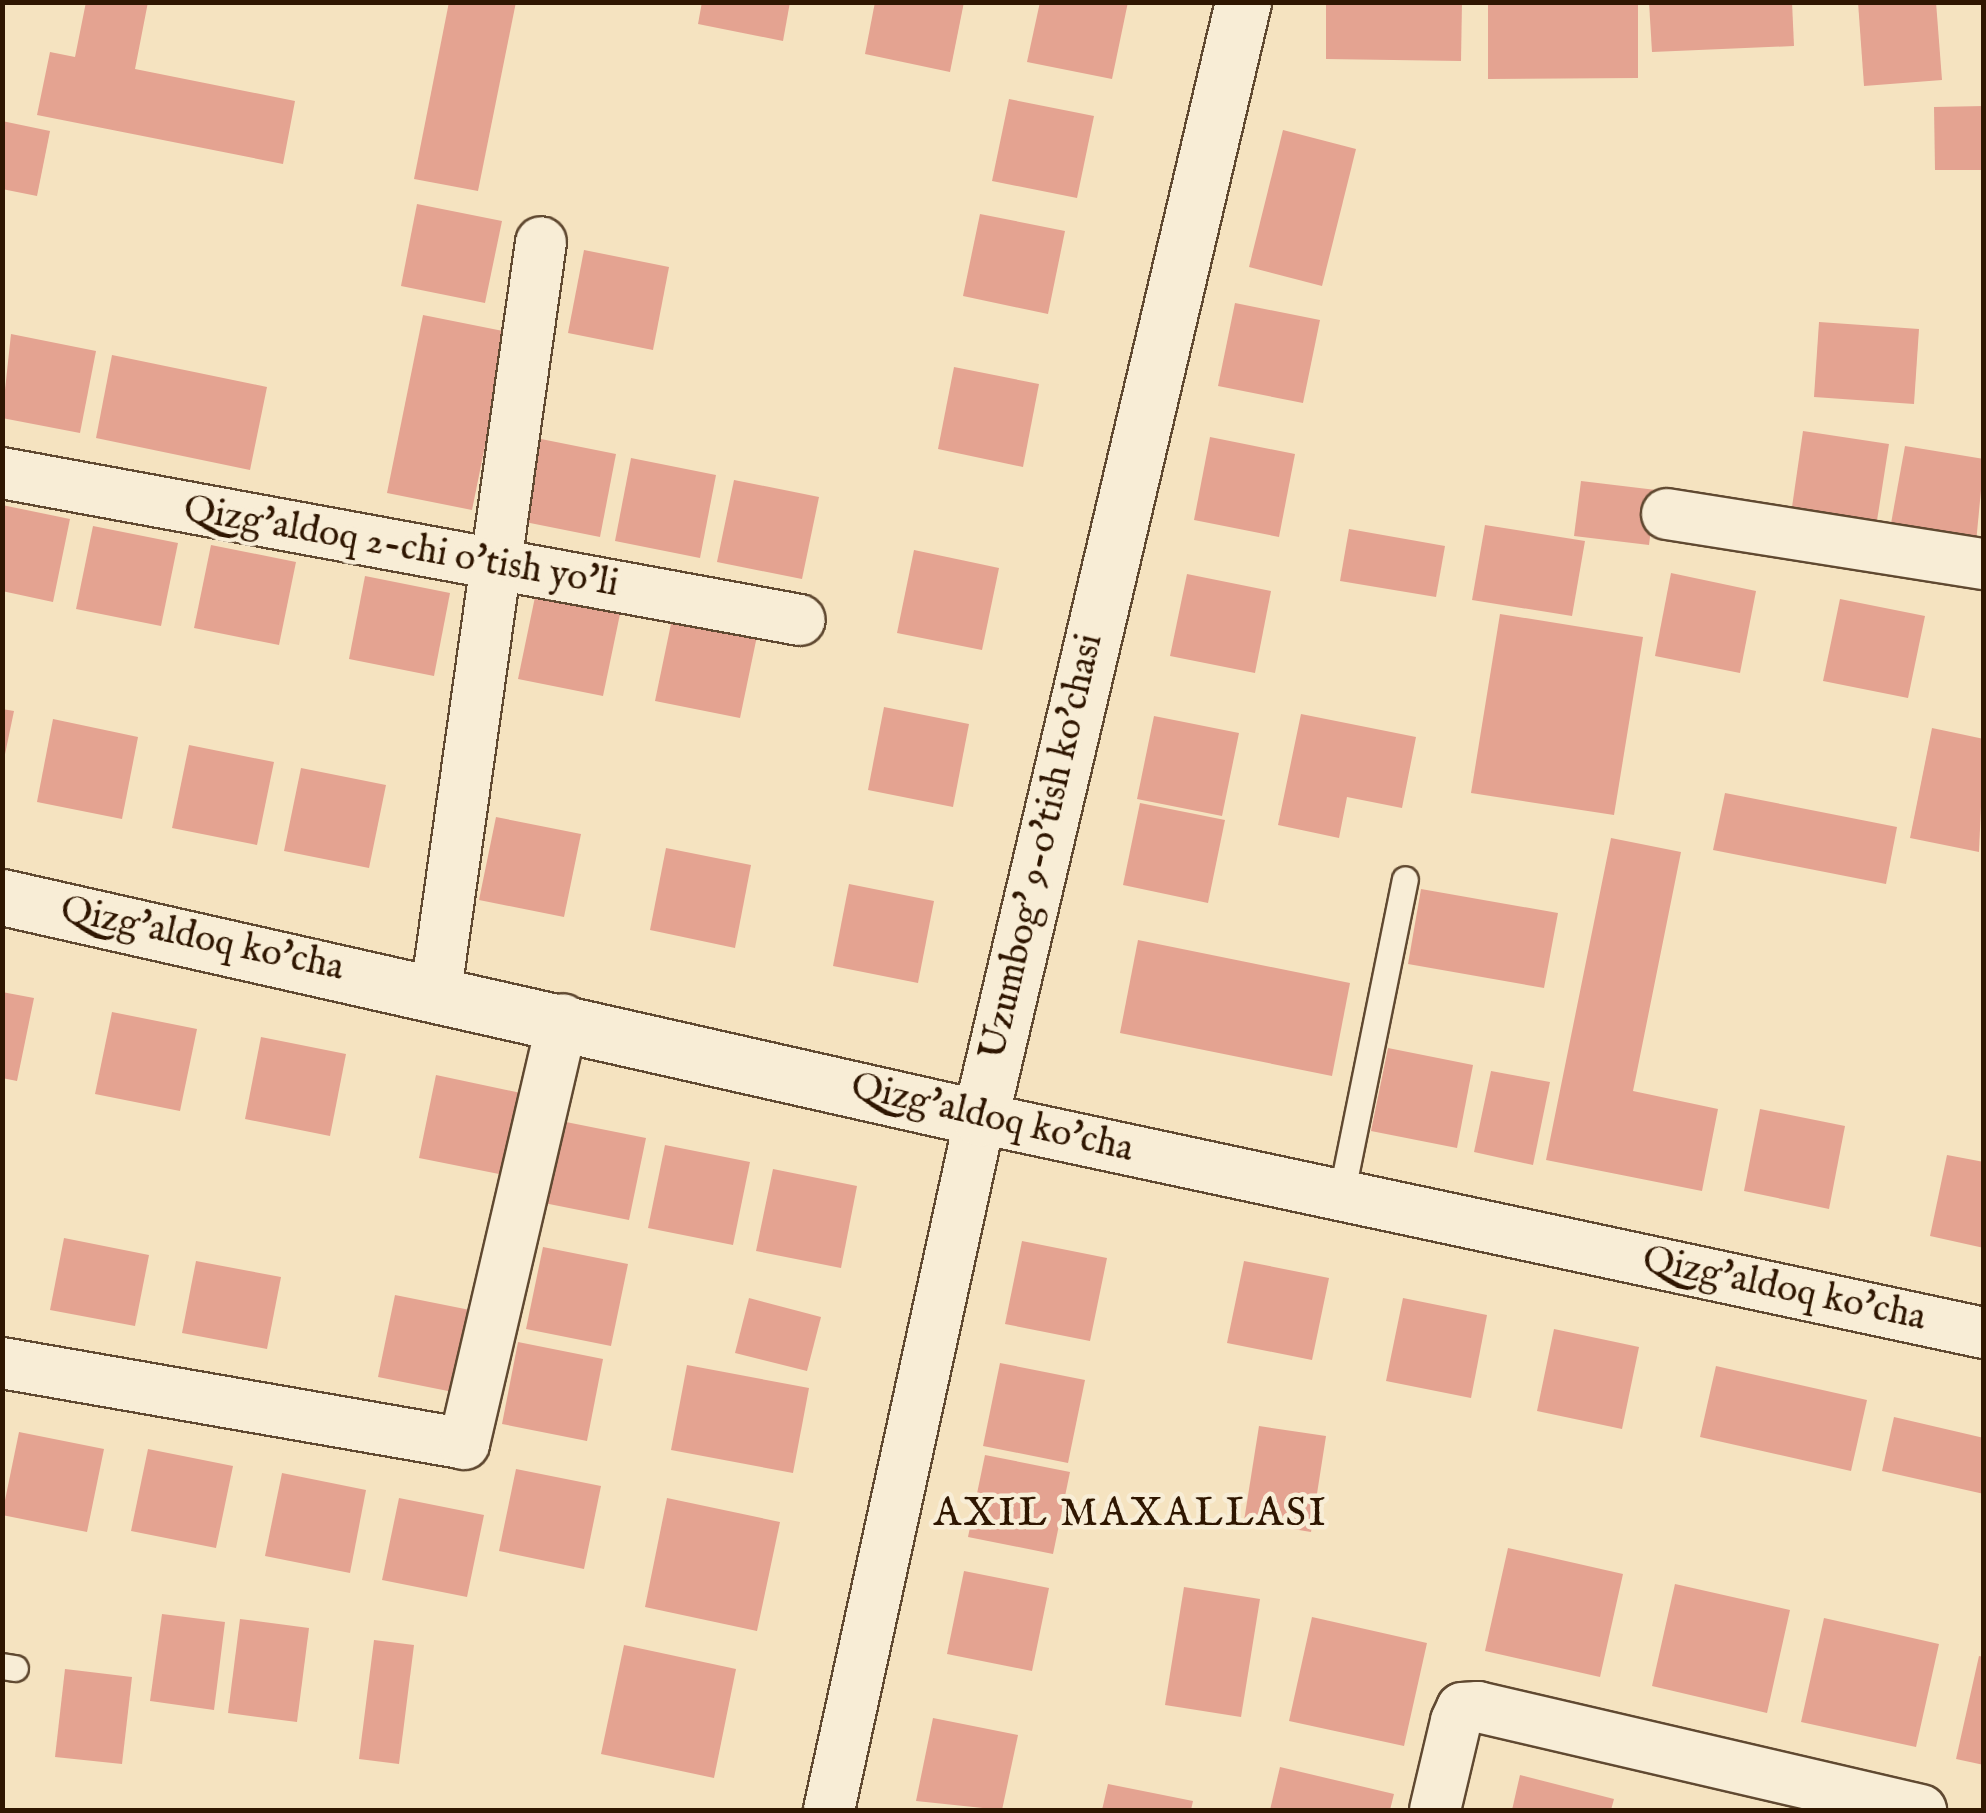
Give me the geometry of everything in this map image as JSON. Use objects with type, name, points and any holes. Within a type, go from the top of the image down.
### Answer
[{"type":"street","name":"Uzumbog' 9-o'tish ko'chasi","points":[[829,1810],[980,1118],[1242,2]]},
{"type":"street","points":[[436,991],[493,566],[542,242]]},
{"type":"street","name":"Qizg'aldoq 2-chi o'tish yo'li","points":[[2,473],[800,620]]},
{"type":"street","points":[[1667,514],[1984,564]]},
{"type":"street","name":"Qizg'aldoq ko'cha","points":[[2,897],[563,1018],[980,1118],[1984,1333]]},
{"type":"street","points":[[2,1364],[464,1444],[563,1018]]},
{"type":"street","points":[[1435,1810],[1462,1708],[1478,1707],[1921,1810]]},
{"type":"lane","points":[[1342,1196],[1405,879]]},
{"type":"building","points":[[86,2],[148,2],[135,69],[295,101],[283,164],[37,115],[50,52],[75,57]]},
{"type":"building","points":[[449,2],[516,2],[478,191],[414,179]]},
{"type":"building","points":[[702,2],[790,2],[783,41],[698,24]]},
{"type":"building","points":[[875,2],[964,2],[950,72],[865,54]]},
{"type":"building","points":[[1040,2],[1128,2],[1112,79],[1027,62]]},
{"type":"building","points":[[1326,2],[1462,2],[1461,61],[1326,59]]},
{"type":"building","points":[[1488,2],[1638,2],[1638,78],[1488,79]]},
{"type":"building","points":[[1649,2],[1792,2],[1794,46],[1652,52]]},
{"type":"building","points":[[1858,2],[1936,2],[1942,80],[1864,86]]},
{"type":"building","points":[[1009,99],[1094,116],[1077,198],[992,181]]},
{"type":"building","points":[[1984,106],[1984,170],[1935,170],[1934,107]]},
{"type":"building","points":[[2,121],[50,131],[37,196],[2,189]]},
{"type":"building","points":[[1283,130],[1356,149],[1322,286],[1249,267]]},
{"type":"building","points":[[417,204],[502,221],[485,303],[401,286]]},
{"type":"building","points":[[980,214],[1065,231],[1048,314],[963,296]]},
{"type":"building","points":[[584,250],[669,267],[653,350],[568,333]]},
{"type":"building","points":[[1235,303],[1320,320],[1303,403],[1218,386]]},
{"type":"building","points":[[423,315],[508,332],[472,510],[387,493]]},
{"type":"building","points":[[1819,322],[1919,329],[1914,404],[1814,397]]},
{"type":"building","points":[[11,334],[96,351],[80,433],[2,418]]},
{"type":"building","points":[[112,355],[267,387],[250,470],[96,438]]},
{"type":"building","points":[[954,367],[1039,384],[1023,467],[938,449]]},
{"type":"building","points":[[1803,431],[1889,444],[1876,527],[1791,514]]},
{"type":"building","points":[[531,437],[616,454],[600,537],[515,520]]},
{"type":"building","points":[[1210,437],[1295,454],[1279,537],[1194,520]]},
{"type":"building","points":[[1905,446],[1984,459],[1976,543],[1890,529]]},
{"type":"building","points":[[631,458],[716,475],[700,558],[615,541]]},
{"type":"building","points":[[734,480],[819,497],[802,579],[717,562]]},
{"type":"building","points":[[1581,481],[1656,490],[1649,545],[1574,536]]},
{"type":"building","points":[[2,505],[70,519],[53,602],[2,591]]},
{"type":"building","points":[[1485,525],[1585,541],[1572,616],[1472,600]]},
{"type":"building","points":[[93,526],[178,543],[161,626],[76,609]]},
{"type":"building","points":[[1349,529],[1445,546],[1436,597],[1340,581]]},
{"type":"building","points":[[211,545],[296,562],[279,645],[194,628]]},
{"type":"building","points":[[914,550],[999,568],[982,650],[897,633]]},
{"type":"building","points":[[1671,573],[1756,591],[1740,673],[1655,656]]},
{"type":"building","points":[[1187,574],[1271,591],[1255,673],[1170,656]]},
{"type":"building","points":[[365,576],[450,593],[434,676],[349,659]]},
{"type":"building","points":[[535,597],[620,614],[603,696],[518,679]]},
{"type":"building","points":[[1840,599],[1925,616],[1908,698],[1823,681]]},
{"type":"building","points":[[1500,614],[1643,637],[1614,815],[1471,793]]},
{"type":"building","points":[[672,619],[757,636],[740,718],[655,701]]},
{"type":"building","points":[[884,707],[969,724],[953,807],[868,790]]},
{"type":"building","points":[[2,709],[14,711],[4,759],[2,759]]},
{"type":"building","points":[[1301,714],[1416,737],[1402,808],[1347,797],[1339,838],[1278,825]]},
{"type":"building","points":[[1154,716],[1239,733],[1222,816],[1137,799]]},
{"type":"building","points":[[53,719],[138,737],[122,819],[37,802]]},
{"type":"building","points":[[1932,728],[1984,739],[1979,852],[1910,838]]},
{"type":"building","points":[[189,745],[274,762],[257,845],[172,828]]},
{"type":"building","points":[[301,768],[386,785],[369,868],[284,851]]},
{"type":"building","points":[[1725,793],[1897,827],[1886,884],[1713,850]]},
{"type":"building","points":[[1140,803],[1225,820],[1208,903],[1123,885]]},
{"type":"building","points":[[496,817],[581,834],[564,917],[479,900]]},
{"type":"building","points":[[1611,838],[1681,852],[1633,1091],[1718,1109],[1702,1191],[1546,1160]]},
{"type":"building","points":[[666,848],[751,865],[735,948],[650,930]]},
{"type":"building","points":[[849,884],[934,901],[918,983],[833,966]]},
{"type":"building","points":[[1421,889],[1558,913],[1544,988],[1408,964]]},
{"type":"building","points":[[1138,940],[1350,983],[1332,1076],[1120,1033]]},
{"type":"building","points":[[2,992],[34,998],[17,1081],[2,1078]]},
{"type":"building","points":[[112,1012],[197,1029],[180,1111],[95,1094]]},
{"type":"building","points":[[261,1037],[346,1054],[330,1136],[245,1119]]},
{"type":"building","points":[[1388,1048],[1473,1065],[1457,1148],[1371,1131]]},
{"type":"building","points":[[1491,1071],[1550,1082],[1533,1165],[1474,1152]]},
{"type":"building","points":[[436,1075],[521,1093],[504,1175],[419,1158]]},
{"type":"building","points":[[1760,1109],[1845,1126],[1829,1209],[1744,1191]]},
{"type":"building","points":[[561,1121],[646,1138],[629,1220],[544,1203]]},
{"type":"building","points":[[665,1145],[750,1162],[733,1245],[648,1228]]},
{"type":"building","points":[[1947,1155],[1984,1162],[1984,1248],[1930,1236]]},
{"type":"building","points":[[773,1169],[857,1186],[841,1268],[756,1251]]},
{"type":"building","points":[[64,1238],[149,1255],[135,1326],[50,1310]]},
{"type":"building","points":[[1022,1241],[1107,1258],[1090,1341],[1005,1324]]},
{"type":"building","points":[[543,1247],[628,1264],[611,1346],[526,1329]]},
{"type":"building","points":[[196,1261],[281,1277],[267,1349],[182,1333]]},
{"type":"building","points":[[1244,1261],[1329,1278],[1312,1360],[1227,1343]]},
{"type":"building","points":[[395,1295],[480,1312],[463,1394],[378,1377]]},
{"type":"building","points":[[749,1298],[821,1317],[807,1371],[735,1353]]},
{"type":"building","points":[[1403,1298],[1487,1315],[1471,1398],[1386,1381]]},
{"type":"building","points":[[1554,1329],[1639,1347],[1622,1429],[1537,1411]]},
{"type":"building","points":[[518,1342],[603,1359],[587,1441],[502,1424]]},
{"type":"building","points":[[1000,1363],[1085,1380],[1068,1463],[983,1446]]},
{"type":"building","points":[[687,1365],[809,1388],[793,1473],[671,1450]]},
{"type":"building","points":[[1716,1366],[1867,1400],[1851,1471],[1700,1437]]},
{"type":"building","points":[[1894,1417],[1984,1438],[1984,1494],[1882,1471]]},
{"type":"building","points":[[1259,1426],[1326,1436],[1311,1532],[1244,1521]]},
{"type":"building","points":[[19,1432],[104,1449],[87,1532],[2,1515]]},
{"type":"building","points":[[148,1449],[233,1466],[216,1548],[131,1531]]},
{"type":"building","points":[[985,1455],[1070,1472],[1053,1554],[968,1537]]},
{"type":"building","points":[[516,1469],[601,1486],[584,1569],[499,1551]]},
{"type":"building","points":[[282,1473],[366,1490],[350,1573],[265,1556]]},
{"type":"building","points":[[399,1498],[484,1515],[467,1597],[382,1580]]},
{"type":"building","points":[[667,1498],[780,1522],[757,1631],[645,1607]]},
{"type":"building","points":[[1508,1548],[1623,1574],[1600,1677],[1485,1651]]},
{"type":"building","points":[[964,1571],[1049,1588],[1032,1671],[947,1654]]},
{"type":"building","points":[[1675,1584],[1790,1610],[1767,1713],[1652,1686]]},
{"type":"building","points":[[1184,1587],[1260,1599],[1241,1717],[1165,1705]]},
{"type":"building","points":[[162,1614],[225,1622],[214,1710],[150,1701]]},
{"type":"building","points":[[1312,1617],[1427,1643],[1404,1746],[1289,1721]]},
{"type":"building","points":[[1824,1618],[1939,1644],[1916,1747],[1801,1722]]},
{"type":"building","points":[[240,1619],[309,1628],[297,1722],[228,1713]]},
{"type":"building","points":[[374,1640],[414,1645],[399,1764],[359,1759]]},
{"type":"building","points":[[624,1645],[736,1669],[714,1778],[601,1754]]},
{"type":"building","points":[[1979,1656],[1984,1657],[1984,1765],[1956,1759]]},
{"type":"building","points":[[65,1669],[132,1677],[122,1764],[55,1757]]},
{"type":"building","points":[[933,1718],[1018,1735],[1002,1810],[916,1801]]},
{"type":"building","points":[[1280,1767],[1394,1794],[1390,1810],[1270,1810]]},
{"type":"building","points":[[1520,1775],[1614,1799],[1611,1810],[1512,1810]]},
{"type":"building","points":[[1108,1784],[1193,1801],[1191,1810],[1102,1810]]},
{"type":"district","name":"AXIL MAXALLASI","points":[[1131,1515]]}]
